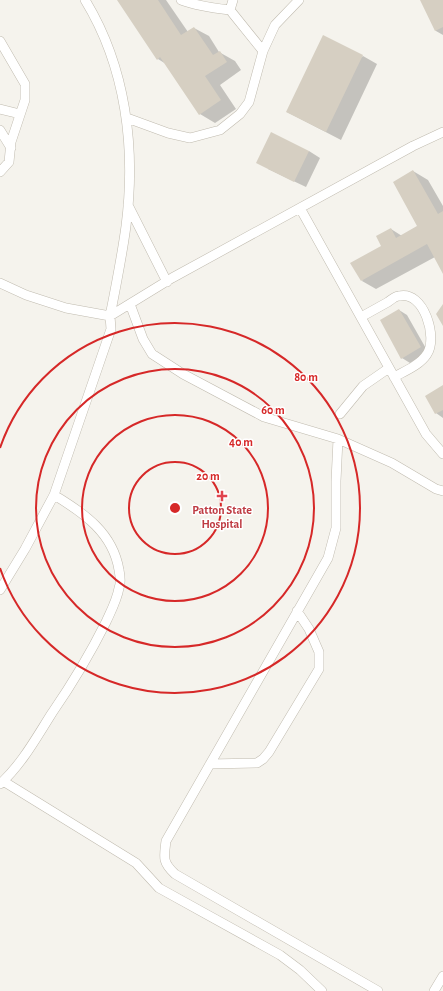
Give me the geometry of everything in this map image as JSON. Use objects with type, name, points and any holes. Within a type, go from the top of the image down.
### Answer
[{"type":"lane","points":[[0,590],[25,549],[54,495],[111,329],[110,316],[126,225],[129,152],[126,111],[113,60],[104,36],[85,0]]},
{"type":"lane","points":[[181,0],[190,4],[230,10],[262,51]]},
{"type":"lane","points":[[230,10],[233,0]]},
{"type":"lane","points":[[127,118],[168,133],[190,138],[220,130],[240,114],[249,102],[262,51],[275,25],[299,0]]},
{"type":"lane","points":[[0,41],[25,84],[25,100],[11,142],[10,162],[0,172]]},
{"type":"lane","points":[[0,109],[20,114]]},
{"type":"lane","points":[[0,130],[11,148]]},
{"type":"lane","points":[[0,283],[66,308],[110,316],[167,282],[300,208],[413,146],[443,132]]},
{"type":"lane","points":[[128,205],[167,282]]},
{"type":"lane","points":[[300,208],[426,434],[443,454]]},
{"type":"lane","points":[[361,317],[399,296],[411,297],[421,306],[428,317],[431,345],[427,354],[420,362],[394,377]]},
{"type":"lane","points":[[130,304],[143,339],[152,354],[183,374],[264,417],[338,439],[392,463],[436,489],[443,491]]},
{"type":"lane","points":[[340,414],[363,386],[389,368]]},
{"type":"lane","points":[[338,439],[336,528],[328,558],[166,841],[164,862],[175,874],[378,991]]},
{"type":"lane","points":[[54,495],[78,509],[93,522],[106,537],[115,553],[120,571],[120,587],[114,604],[86,661],[18,766],[2,782],[136,864],[159,888],[280,956],[300,970],[322,991]]},
{"type":"lane","points":[[210,764],[257,763],[263,758],[269,752],[319,670],[319,652],[309,629],[297,611]]},
{"type":"lane","points":[[434,991],[443,976]]},
{"type":"building","points":[[117,0],[158,0],[181,35],[194,27],[213,55],[220,51],[227,62],[205,76],[221,100],[199,115],[160,57],[157,60]]},
{"type":"building","points":[[420,0],[443,0],[443,27],[435,31]]},
{"type":"building","points":[[323,35],[363,55],[326,132],[286,112]]},
{"type":"building","points":[[271,132],[309,151],[294,182],[256,163]]},
{"type":"building","points":[[413,170],[438,214],[443,211],[443,274],[427,244],[361,281],[350,263],[381,246],[376,236],[391,228],[396,238],[417,226],[393,182]]},
{"type":"building","points":[[443,304],[443,326],[436,314]]},
{"type":"building","points":[[399,309],[421,347],[401,359],[380,320]]},
{"type":"building","points":[[443,385],[443,410],[435,414],[425,396]]},
{"type":"place","name":"Patton State Hospital","points":[[222,496]]}]
